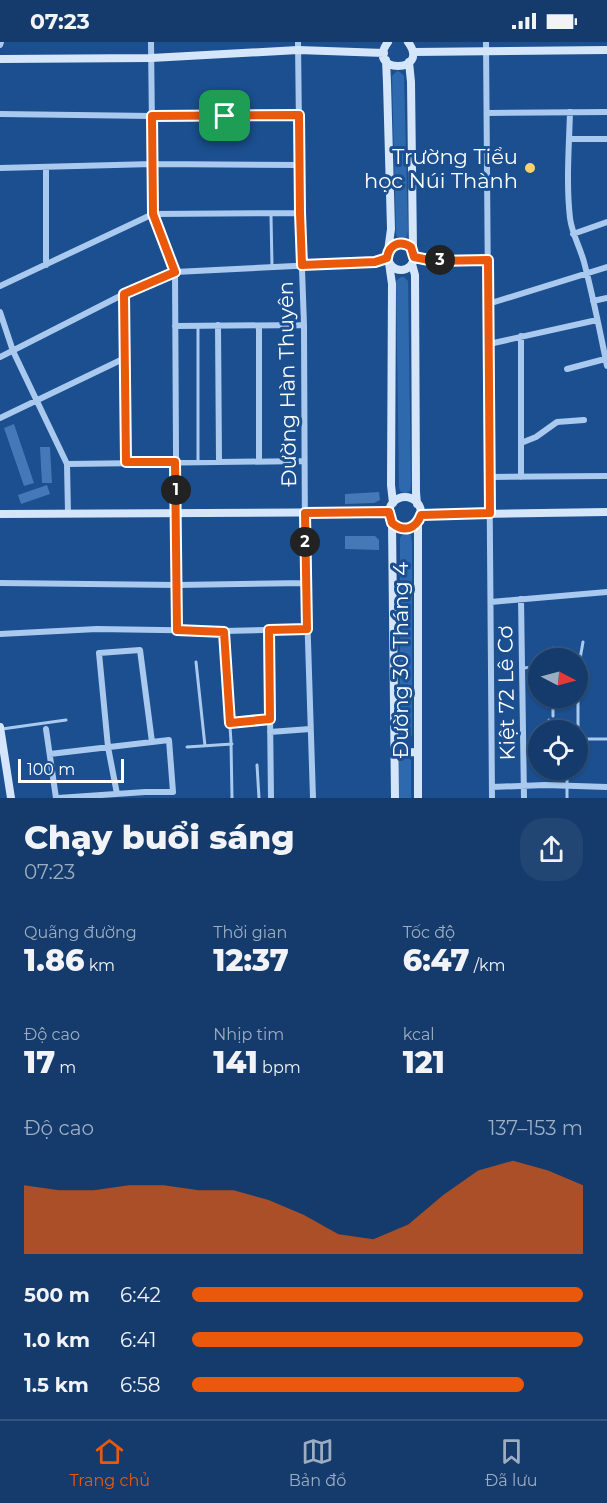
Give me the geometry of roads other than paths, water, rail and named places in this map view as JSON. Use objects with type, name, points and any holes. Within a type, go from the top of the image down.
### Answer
[{"type":"street","points":[[151,42],[153,214],[175,272],[177,630]]},
{"type":"street","points":[[388,257],[392,267],[405,270],[413,257],[409,62],[412,52],[408,42]]},
{"type":"street","points":[[0,59],[150,58],[298,46],[363,53],[386,48]]},
{"type":"street","name":"Đường Hàn Thuyên","points":[[298,46],[304,325],[306,583],[313,798]]},
{"type":"street","points":[[412,52],[487,46],[607,50]]},
{"type":"street","points":[[487,46],[492,798]]},
{"type":"street","points":[[386,48],[392,66],[401,67],[409,62]]},
{"type":"street","points":[[386,48],[391,229],[388,257],[392,284],[391,485],[393,503]]},
{"type":"street","points":[[570,112],[568,186],[570,221],[587,272],[607,366]]},
{"type":"street","points":[[487,113],[607,112]]},
{"type":"street","points":[[0,114],[299,115]]},
{"type":"street","points":[[569,139],[607,139]]},
{"type":"street","points":[[0,168],[299,165]]},
{"type":"street","points":[[46,167],[46,265]]},
{"type":"street","points":[[0,286],[153,214],[300,213]]},
{"type":"street","points":[[573,234],[607,222]]},
{"type":"street","points":[[0,357],[124,294],[175,272],[375,262],[388,257],[394,245],[403,243],[411,247],[415,275],[416,492],[419,519]]},
{"type":"street","points":[[413,257],[434,261],[488,260]]},
{"type":"street","points":[[488,304],[607,267]]},
{"type":"street","points":[[124,294],[126,462]]},
{"type":"street","points":[[593,301],[607,298]]},
{"type":"street","points":[[0,312],[13,351],[68,464],[68,513]]},
{"type":"street","points":[[489,344],[597,320]]},
{"type":"street","points":[[218,325],[219,461]]},
{"type":"street","points":[[175,326],[304,325]]},
{"type":"street","points":[[259,326],[259,461]]},
{"type":"street","points":[[599,327],[607,326]]},
{"type":"street","points":[[521,336],[521,477]]},
{"type":"street","points":[[0,418],[125,358]]},
{"type":"street","points":[[567,369],[605,358]]},
{"type":"street","points":[[521,443],[536,437],[557,422],[584,420]]},
{"type":"street","points":[[68,464],[304,461]]},
{"type":"street","points":[[490,477],[607,476]]},
{"type":"street","points":[[417,504],[405,497],[396,500],[389,512],[392,523],[403,529],[411,528],[419,519],[490,513],[607,512]]},
{"type":"street","points":[[0,514],[389,512]]},
{"type":"street","name":"Đường 30 Tháng 4","points":[[418,798],[419,519]]},
{"type":"street","name":"Đường 30 Tháng 4","points":[[392,523],[395,798]]},
{"type":"street","points":[[0,583],[177,585],[306,583]]},
{"type":"street","points":[[491,602],[607,592]]},
{"type":"street","name":"Kiệt 72 Lê Cơ","points":[[521,599],[524,798]]},
{"type":"street","points":[[0,634],[97,629],[224,632],[307,629]]},
{"type":"street","points":[[269,630],[272,798]]},
{"type":"street","points":[[117,794],[108,747],[99,654],[140,650],[152,742]]},
{"type":"street","points":[[230,723],[270,719]]},
{"type":"street","points":[[0,728],[11,798]]},
{"type":"street","points":[[46,729],[57,798],[173,792],[169,740],[50,754]]},
{"type":"street","points":[[270,732],[310,729]]},
{"type":"street","points":[[395,753],[418,752]]},
{"type":"street","points":[[492,787],[607,787]]},
{"type":"lane","points":[[271,213],[272,266]]},
{"type":"lane","points":[[198,326],[198,462]]},
{"type":"lane","points":[[224,632],[232,744],[232,798]]},
{"type":"lane","points":[[582,648],[583,642]]},
{"type":"lane","points":[[196,662],[205,746]]},
{"type":"lane","points":[[522,668],[528,668]]},
{"type":"lane","points":[[553,708],[553,716]]},
{"type":"lane","points":[[0,728],[66,720]]},
{"type":"lane","points":[[588,739],[607,738]]},
{"type":"lane","points":[[187,747],[232,744]]},
{"type":"lane","points":[[257,765],[259,798]]},
{"type":"lane","points":[[567,780],[567,798]]},
{"type":"place","name":"Trường Tiểu học Núi Thành","points":[[530,168]]}]
